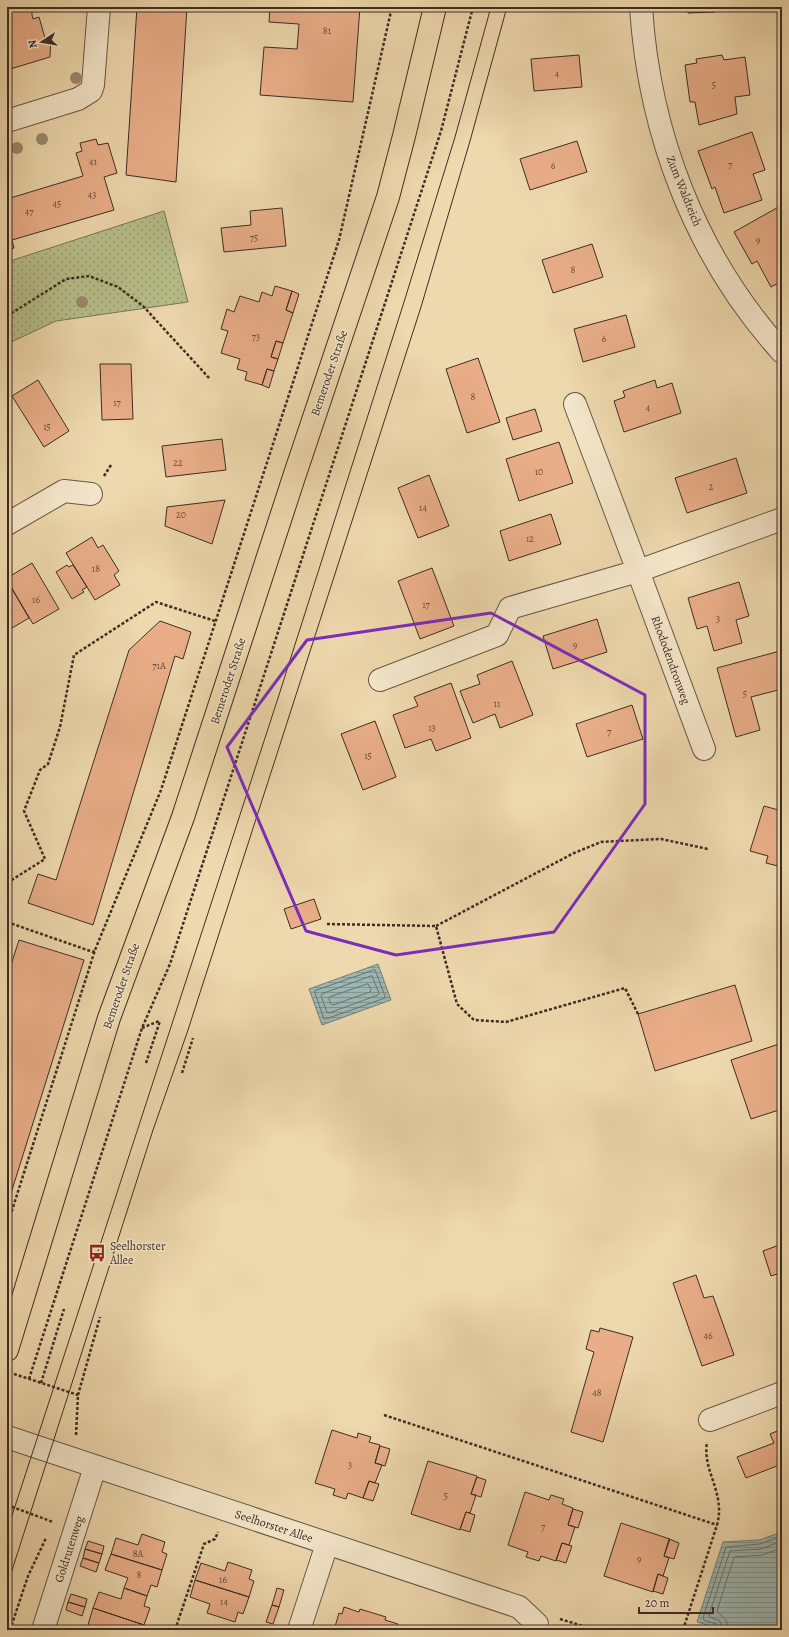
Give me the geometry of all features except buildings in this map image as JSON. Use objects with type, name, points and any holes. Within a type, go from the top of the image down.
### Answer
[{"type":"main road","name":"Bemeroder Straße","points":[[7,1350],[110,1018],[183,817],[291,485],[388,197],[435,7]]},
{"type":"street","points":[[7,121],[78,99],[90,91],[93,85],[99,7]]},
{"type":"street","name":"Zum Waldteich","points":[[641,7],[643,39],[651,89],[666,147],[686,204],[711,254],[740,300],[782,352]]},
{"type":"street","name":"Rhododendronweg","points":[[575,404],[704,749]]},
{"type":"street","points":[[7,524],[64,491],[90,494]]},
{"type":"street","points":[[380,680],[497,635],[510,608],[638,571],[782,520]]},
{"type":"street","points":[[710,1420],[782,1394]]},
{"type":"street","name":"Seelhorster Allee","points":[[7,1438],[519,1607],[537,1627]]},
{"type":"street","name":"Goldrutenweg","points":[[43,1630],[95,1467]]},
{"type":"street","points":[[299,1630],[327,1544]]},
{"type":"path","points":[[7,1226],[95,950],[161,790],[340,240],[392,7]]},
{"type":"path","points":[[29,1379],[142,1028],[170,964],[442,130],[473,7]]},
{"type":"path","points":[[7,316],[66,279],[89,276],[118,287],[143,306],[210,379]]},
{"type":"path","points":[[7,894],[10,881],[45,860],[24,811],[40,770],[48,764],[60,727],[74,655],[156,602],[215,621]]},
{"type":"path","points":[[327,924],[436,926],[574,853],[601,842],[661,839],[708,850]]},
{"type":"path","points":[[7,922],[93,952],[95,950]]},
{"type":"path","points":[[436,926],[457,1004],[474,1020],[506,1022],[625,988],[638,1014]]},
{"type":"path","points":[[142,1028],[160,1021],[146,1063]]},
{"type":"path","points":[[182,1073],[193,1038]]},
{"type":"path","points":[[41,1383],[64,1309]]},
{"type":"path","points":[[72,1459],[75,1450],[78,1395],[100,1317]]},
{"type":"path","points":[[13,1373],[78,1395]]},
{"type":"path","points":[[384,1415],[717,1525]]},
{"type":"path","points":[[684,1630],[717,1525],[720,1507],[705,1452],[710,1420]]},
{"type":"path","points":[[7,1505],[53,1522]]},
{"type":"path","points":[[175,1630],[204,1544],[215,1539],[225,1510]]},
{"type":"path","points":[[50,1528],[55,1514]]},
{"type":"path","points":[[10,1630],[28,1576],[47,1535]]},
{"type":"path","points":[[585,1626],[596,1630]]},
{"type":"highlighted area","points":[[491,613],[645,695],[645,804],[554,932],[396,955],[306,931],[227,747],[307,640]]},
{"type":"green space","points":[[164,211],[188,302],[56,321],[7,344],[7,262]]},
{"type":"water","points":[[378,964],[391,1000],[322,1025],[309,989]]},
{"type":"water","points":[[782,1532],[782,1630],[713,1630],[714,1627],[697,1622],[723,1542],[759,1540]]},
{"type":"tram line","points":[[7,1531],[278,698],[404,302],[455,137],[491,7]]},
{"type":"tram line","points":[[7,1586],[153,1130],[188,1030],[421,307],[470,141],[507,7]]},
{"type":"place","name":"Seelhorster Allee","points":[[97,1253]]}]
